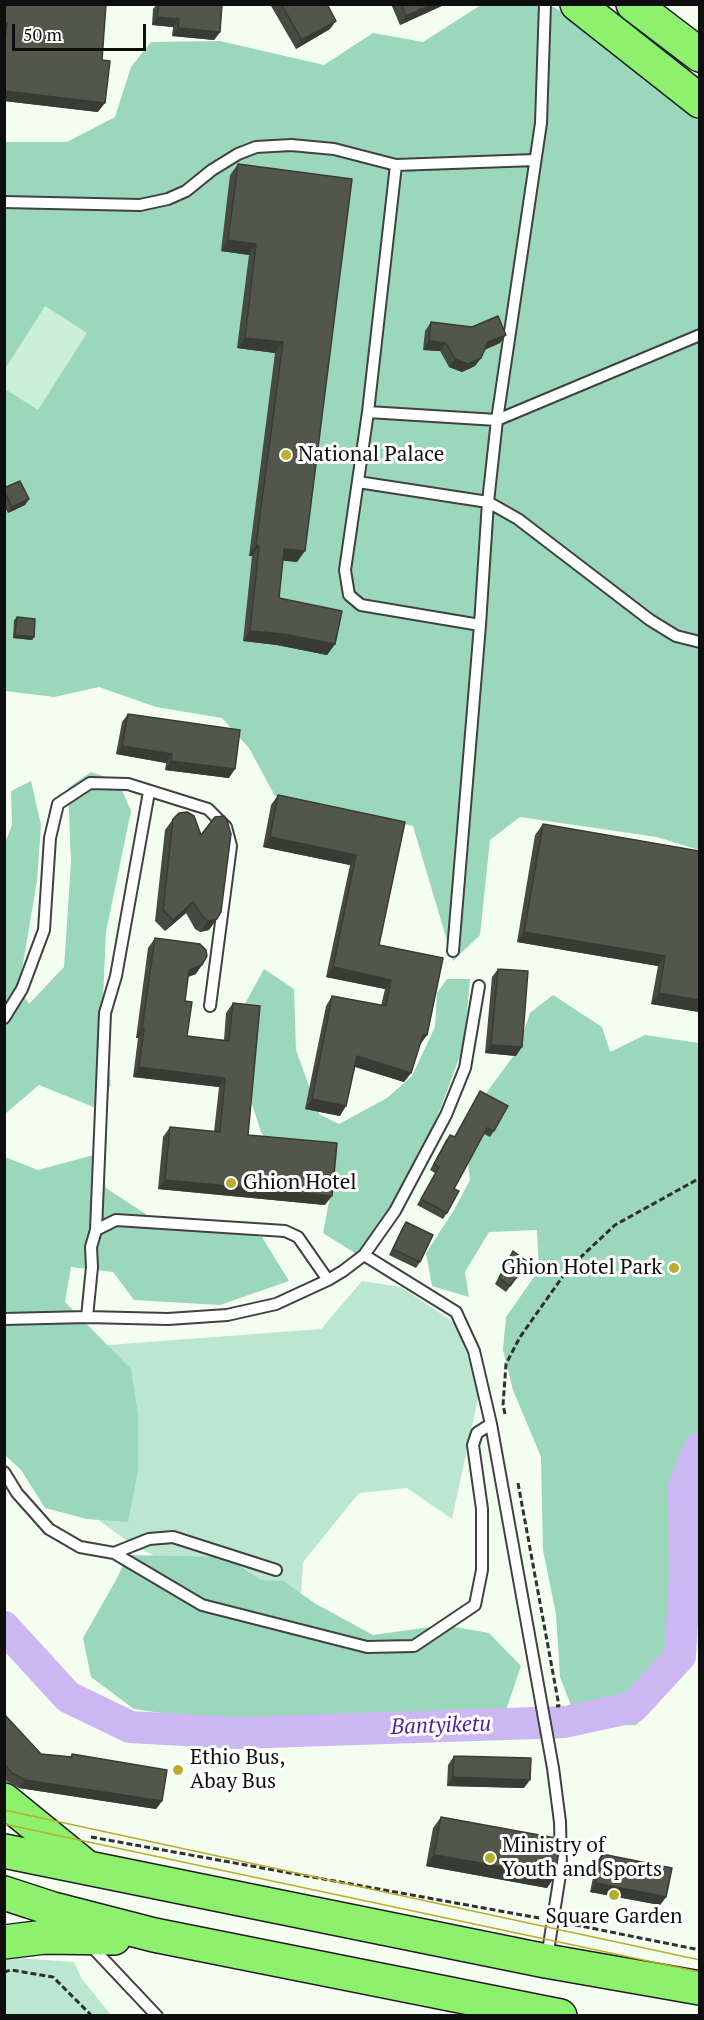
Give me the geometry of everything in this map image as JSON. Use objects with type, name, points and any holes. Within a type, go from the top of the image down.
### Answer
[{"type":"main road","points":[[577,4],[699,101]]},
{"type":"main road","points":[[633,4],[699,55]]},
{"type":"main road","points":[[4,1800],[86,1867]]},
{"type":"main road","points":[[4,1851],[546,1961],[699,1988]]},
{"type":"main road","points":[[4,1893],[53,1909],[154,1935],[560,2016]]},
{"type":"main road","points":[[4,1942],[45,1937],[104,1938],[154,1935]]},
{"type":"lane","points":[[453,951],[488,502],[497,420],[541,123],[545,4]]},
{"type":"lane","points":[[4,201],[140,205],[168,199],[186,190],[238,154],[256,147],[291,145],[334,149],[396,165],[535,160]]},
{"type":"lane","points":[[396,165],[368,412],[345,570],[349,595],[361,605],[480,625]]},
{"type":"lane","points":[[368,412],[497,420],[699,334]]},
{"type":"lane","points":[[358,482],[488,502],[518,519],[650,620],[676,636],[699,642]]},
{"type":"lane","points":[[4,1018],[22,989],[44,930],[50,838],[58,804],[90,783],[128,784],[208,808],[226,826],[231,846],[210,1006]]},
{"type":"lane","points":[[87,1317],[92,1267],[91,1247],[96,1230],[105,1013],[116,976],[149,792]]},
{"type":"lane","points":[[4,1319],[87,1317],[168,1319],[227,1315],[276,1304],[328,1280],[364,1254],[396,1211],[450,1106],[465,1068],[478,986]]},
{"type":"lane","points":[[96,1230],[116,1220],[285,1231],[298,1237],[328,1280]]},
{"type":"lane","points":[[364,1254],[456,1312],[474,1351],[491,1424],[554,1768],[560,1822],[561,1868],[546,1961]]},
{"type":"lane","points":[[4,1472],[17,1493],[49,1529],[80,1547],[114,1553],[202,1605],[367,1647],[414,1646],[475,1605],[482,1570],[482,1509],[472,1445],[477,1433],[491,1424]]},
{"type":"lane","points":[[114,1553],[149,1539],[173,1537],[276,1570]]},
{"type":"lane","points":[[83,1937],[157,2016]]},
{"type":"path","points":[[505,1416],[503,1405],[506,1364],[520,1337],[568,1269],[615,1225],[699,1178]]},
{"type":"path","points":[[516,1474],[559,1706],[543,1709]]},
{"type":"path","points":[[86,1835],[699,1950]]},
{"type":"path","points":[[4,1972],[11,1970],[53,1977],[92,2016]]},
{"type":"green space","points":[[481,5],[550,5],[599,33],[699,115],[699,850],[657,837],[520,817],[490,840],[480,935],[453,961],[413,826],[275,796],[249,748],[222,718],[156,707],[99,687],[54,697],[5,691],[4,142],[67,142],[115,117],[131,67],[151,42],[220,41],[324,65],[373,33],[423,42]]},
{"type":"green space","points":[[45,306],[87,333],[38,410],[5,389],[5,369]]},
{"type":"green space","points":[[91,772],[118,781],[131,811],[106,932],[103,998],[106,1054],[111,1085],[96,1108],[39,1085],[5,1114],[5,1157],[38,1170],[97,1154],[106,1188],[150,1217],[219,1227],[262,1237],[289,1281],[220,1305],[134,1300],[113,1272],[71,1267],[65,1302],[131,1369],[138,1414],[138,1470],[128,1522],[87,1519],[45,1508],[21,1470],[5,1455],[4,845],[12,825],[11,791],[31,781],[41,825],[37,881],[19,987],[29,1004],[64,967],[71,862],[68,788]]},
{"type":"green space","points":[[264,969],[294,989],[296,1050],[319,1114],[339,1124],[387,1098],[412,1076],[435,1027],[437,993],[447,979],[470,979],[464,1045],[422,1158],[394,1208],[358,1255],[323,1233],[335,1170],[283,1165],[261,1132],[242,1073],[241,1011]]},
{"type":"green space","points":[[553,995],[602,1027],[610,1052],[645,1035],[699,1043],[700,1453],[696,1526],[688,1588],[663,1696],[636,1725],[579,1726],[560,1677],[556,1614],[543,1550],[541,1457],[513,1390],[503,1350],[506,1317],[539,1270],[537,1230],[489,1232],[465,1272],[469,1297],[432,1286],[426,1253],[470,1180],[465,1134],[487,1092],[517,1051],[530,1013]]},
{"type":"green space","points":[[362,1281],[401,1287],[455,1323],[480,1389],[452,1519],[407,1488],[359,1493],[303,1562],[301,1595],[223,1589],[134,1546],[16,1460],[108,1345],[321,1329]]},
{"type":"green space","points":[[128,1555],[226,1557],[261,1580],[283,1581],[316,1604],[373,1635],[444,1625],[489,1633],[521,1666],[504,1716],[448,1719],[366,1732],[209,1720],[134,1709],[91,1677],[83,1638]]},
{"type":"green space","points":[[4,1957],[74,1962],[82,1979],[111,2015],[5,2015]]},
{"type":"building","points":[[4,4],[106,4],[102,60],[110,61],[105,103],[4,91],[4,47],[7,23],[4,23]]},
{"type":"building","points":[[159,4],[222,4],[220,32],[178,28],[179,19],[157,17]]},
{"type":"building","points":[[281,4],[327,4],[336,21],[302,40]]},
{"type":"building","points":[[401,4],[433,4],[406,16]]},
{"type":"building","name":"National Palace","points":[[238,164],[352,179],[305,551],[284,549],[279,598],[342,611],[335,644],[284,634],[250,631],[259,546],[256,545],[283,342],[245,338],[256,244],[228,240]]},
{"type":"building","points":[[498,316],[506,335],[488,342],[481,358],[468,364],[455,359],[446,343],[429,341],[431,322],[472,327]]},
{"type":"building","points":[[20,481],[29,499],[12,507],[4,488]]},
{"type":"building","points":[[17,617],[35,619],[34,637],[15,635]]},
{"type":"building","points":[[128,714],[240,730],[235,769],[171,761],[172,754],[122,746]]},
{"type":"building","points":[[278,795],[405,822],[379,945],[443,958],[427,1035],[423,1035],[411,1073],[357,1056],[346,1106],[312,1099],[332,996],[386,1006],[391,980],[333,967],[356,855],[270,837]]},
{"type":"building","points":[[187,812],[194,816],[201,835],[215,817],[224,816],[231,834],[221,912],[217,919],[208,921],[193,902],[173,920],[163,910],[173,819],[179,813]]},
{"type":"building","points":[[543,824],[699,851],[699,1000],[659,993],[665,956],[524,932]]},
{"type":"building","points":[[155,938],[200,944],[206,950],[207,956],[202,965],[189,970],[185,1001],[192,1002],[187,1036],[229,1041],[233,1003],[260,1006],[248,1135],[337,1143],[332,1196],[165,1180],[170,1127],[220,1132],[225,1078],[139,1067]]},
{"type":"building","points":[[498,969],[528,971],[522,1047],[491,1045]]},
{"type":"building","points":[[480,1091],[508,1106],[494,1131],[487,1128],[454,1189],[459,1191],[447,1213],[421,1199],[439,1167],[434,1164],[450,1135],[455,1137]]},
{"type":"building","points":[[406,1222],[433,1235],[420,1262],[393,1249]]},
{"type":"building","points":[[513,1251],[528,1262],[510,1286],[499,1278]]},
{"type":"building","points":[[4,1714],[41,1754],[72,1757],[72,1754],[167,1770],[162,1801],[25,1780],[12,1773],[4,1764]]},
{"type":"building","points":[[454,1756],[531,1758],[530,1780],[453,1777]]},
{"type":"building","name":"Ministry of Youth and Sports","points":[[441,1817],[561,1839],[555,1876],[434,1855]]},
{"type":"building","points":[[602,1854],[672,1868],[666,1897],[596,1883]]},
{"type":"waterway","name":"Bantyiketu","points":[[4,1627],[68,1697],[130,1727],[238,1733],[565,1722],[633,1707],[680,1656],[685,1576],[684,1486],[700,1447]]},
{"type":"tram line","points":[[4,1810],[700,1960]]},
{"type":"tram line","points":[[4,1824],[700,1972]]},
{"type":"place","name":"National Palace","points":[[286,455]]},
{"type":"place","name":"Ghion Hotel","points":[[231,1183]]},
{"type":"place","name":"Ghion Hotel Park","points":[[674,1268]]},
{"type":"place","name":"Ethio Bus, Abay Bus","points":[[178,1770]]},
{"type":"place","name":"Ministry of Youth and Sports","points":[[490,1858]]},
{"type":"place","name":"Square Garden","points":[[614,1895]]}]
